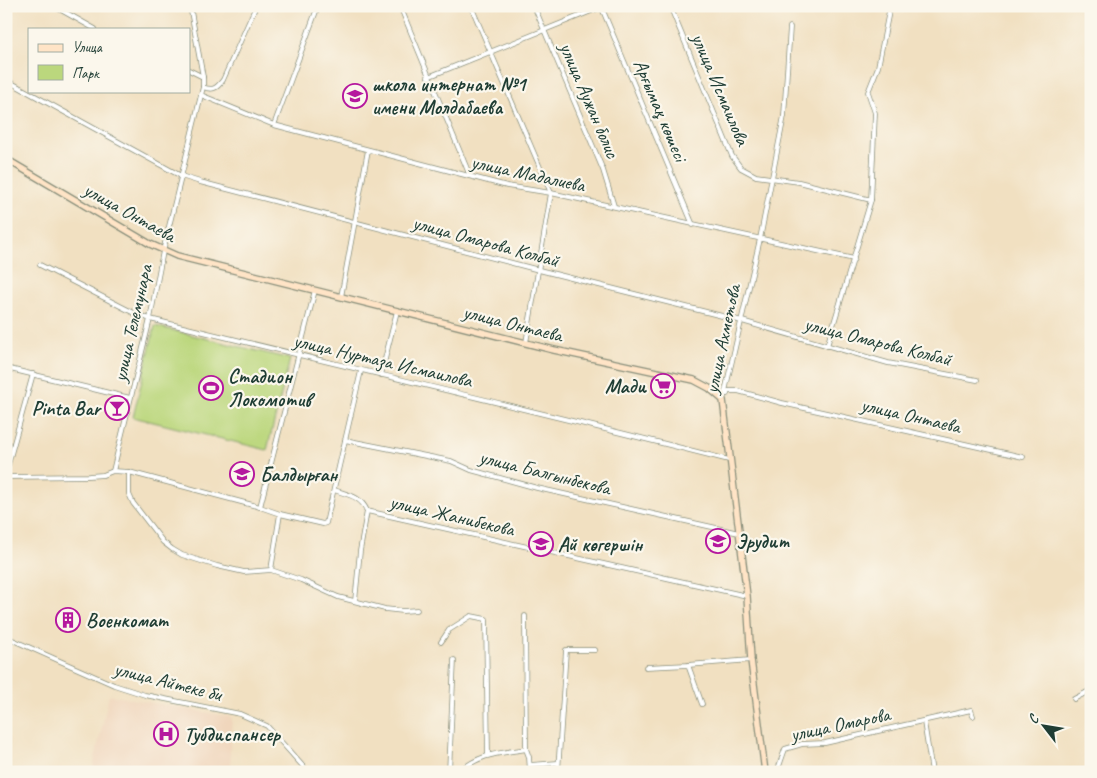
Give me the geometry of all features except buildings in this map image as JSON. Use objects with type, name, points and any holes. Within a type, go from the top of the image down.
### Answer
[{"type":"main road","name":"улица Онтаева","points":[[6,159],[163,252],[526,343],[694,380],[709,388],[723,400]]},
{"type":"main road","name":"улица Ахметова","points":[[723,400],[747,596],[751,660],[765,772]]},
{"type":"street","points":[[54,6],[93,28]]},
{"type":"street","name":"улица Телемунара","points":[[114,471],[150,319],[163,252],[203,87],[203,77],[190,6]]},
{"type":"street","points":[[203,87],[211,90],[218,87],[223,80],[256,6]]},
{"type":"street","points":[[274,125],[318,6]]},
{"type":"street","points":[[400,6],[470,176]]},
{"type":"street","points":[[471,6],[551,193],[526,343]]},
{"type":"street","name":"улица Аужан болис","points":[[534,6],[603,170],[614,206]]},
{"type":"street","name":"улица Исмаилова","points":[[670,6],[732,156],[741,168],[756,176],[799,182],[871,200]]},
{"type":"street","points":[[827,346],[871,200],[875,113],[868,92],[878,68],[890,6]]},
{"type":"street","points":[[428,77],[602,7]]},
{"type":"street","name":"Арғымақ көшесі","points":[[602,7],[693,225]]},
{"type":"street","name":"улица Ахметова","points":[[723,400],[760,239],[784,116],[790,28]]},
{"type":"street","points":[[190,70],[203,77]]},
{"type":"street","name":"улица Омарова Колбай","points":[[6,80],[181,176],[742,321],[888,363],[977,380]]},
{"type":"street","name":"улица Мадалиева","points":[[201,95],[274,125],[507,186],[614,206],[693,225],[854,259]]},
{"type":"street","points":[[341,296],[368,150]]},
{"type":"street","name":"улица Нуртаза Исмаилова","points":[[40,265],[134,313],[150,319],[361,371],[564,418],[729,460]]},
{"type":"street","points":[[260,506],[315,290]]},
{"type":"street","points":[[381,375],[397,311]]},
{"type":"street","points":[[6,368],[130,398]]},
{"type":"street","points":[[6,477],[103,475],[114,471],[129,472],[323,524],[326,523],[361,371]]},
{"type":"street","points":[[6,472],[33,374]]},
{"type":"street","name":"улица Онтаева","points":[[723,400],[728,391],[738,391],[791,405],[1023,457]]},
{"type":"street","name":"улица Балгынбекова","points":[[345,440],[451,461],[471,470],[537,488],[739,532]]},
{"type":"street","points":[[129,472],[129,494],[133,503],[163,542],[172,549],[200,561],[244,572],[271,570],[301,580],[338,597],[385,609],[417,610]]},
{"type":"street","name":"улица Жанибекова","points":[[334,490],[359,499],[364,504],[366,511],[747,596]]},
{"type":"street","points":[[355,601],[366,511]]},
{"type":"street","points":[[271,570],[280,514]]},
{"type":"street","points":[[441,642],[449,630],[471,616],[486,619],[488,755]]},
{"type":"street","points":[[525,616],[526,749],[529,757],[530,772]]},
{"type":"street","name":"улица Айтеке би","points":[[6,637],[145,695],[253,718],[267,726],[308,772]]},
{"type":"street","points":[[558,772],[566,650],[595,650]]},
{"type":"street","points":[[449,772],[454,660]]},
{"type":"street","points":[[646,667],[751,660]]},
{"type":"street","points":[[688,665],[702,704]]},
{"type":"street","points":[[1074,699],[1091,690]]},
{"type":"street","name":"улица Омарова","points":[[777,772],[785,749],[802,744],[826,743],[971,710],[973,716]]},
{"type":"street","points":[[924,722],[932,772]]},
{"type":"street","points":[[458,772],[488,755],[526,749]]},
{"type":"street","points":[[530,765],[558,763]]},
{"type":"street","points":[[1082,772],[1091,769]]},
{"type":"shaded area","name":"Тубдиспансер","points":[[109,695],[232,717],[230,751],[232,772],[92,772]]},
{"type":"green space","name":"Стадион Локомотив","points":[[155,326],[290,359],[267,450],[133,417]]},
{"type":"place","name":"школа интернат №1 имени Молдабаева","points":[[355,96]]},
{"type":"place","name":"Мади","points":[[663,386]]},
{"type":"place","name":"Стадион Локомотив","points":[[211,388]]},
{"type":"place","name":"Pinta Bar","points":[[117,408]]},
{"type":"place","name":"Балдырған","points":[[242,474]]},
{"type":"place","name":"Эрудит","points":[[718,541]]},
{"type":"place","name":"Ай көгершін","points":[[541,544]]},
{"type":"place","name":"Военкомат","points":[[68,620]]},
{"type":"place","name":"Тубдиспансер","points":[[166,734]]}]
